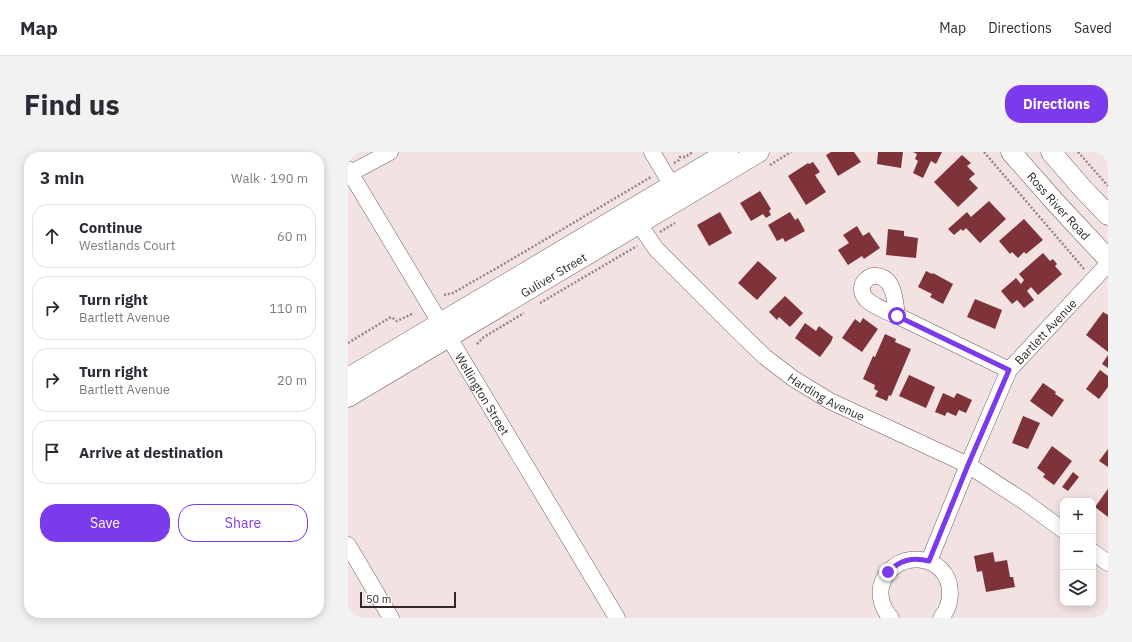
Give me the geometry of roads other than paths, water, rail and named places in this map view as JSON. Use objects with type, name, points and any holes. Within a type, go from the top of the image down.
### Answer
[{"type":"main road","name":"Guliver Street","points":[[348,378],[444,330],[635,217],[672,185],[728,152]]},
{"type":"main road","name":"Guliver Street","points":[[672,185],[759,152]]},
{"type":"main road","name":"Ross River Road","points":[[1011,152],[1108,259]]},
{"type":"main road","points":[[1051,152],[1108,215]]},
{"type":"main road","name":"Guliver Street","points":[[348,397],[444,330]]},
{"type":"street","points":[[349,171],[390,152]]},
{"type":"street","points":[[652,152],[672,185]]},
{"type":"street","name":"Wellington Street","points":[[349,171],[617,618]]},
{"type":"street","name":"Harding Avenue","points":[[635,217],[656,249],[765,357],[794,379],[830,401],[968,465],[1025,502],[1060,528]]},
{"type":"street","name":"Bartlett Avenue","points":[[929,561],[1009,370],[1108,264]]},
{"type":"street","points":[[897,316],[1009,370]]},
{"type":"street","points":[[348,545],[391,618]]},
{"type":"street","points":[[1096,554],[1108,563]]},
{"type":"street","points":[[891,618],[883,607],[881,598],[883,580],[888,572],[898,564],[911,559],[929,561],[937,566],[948,580],[950,598],[948,607],[940,618]]}]
